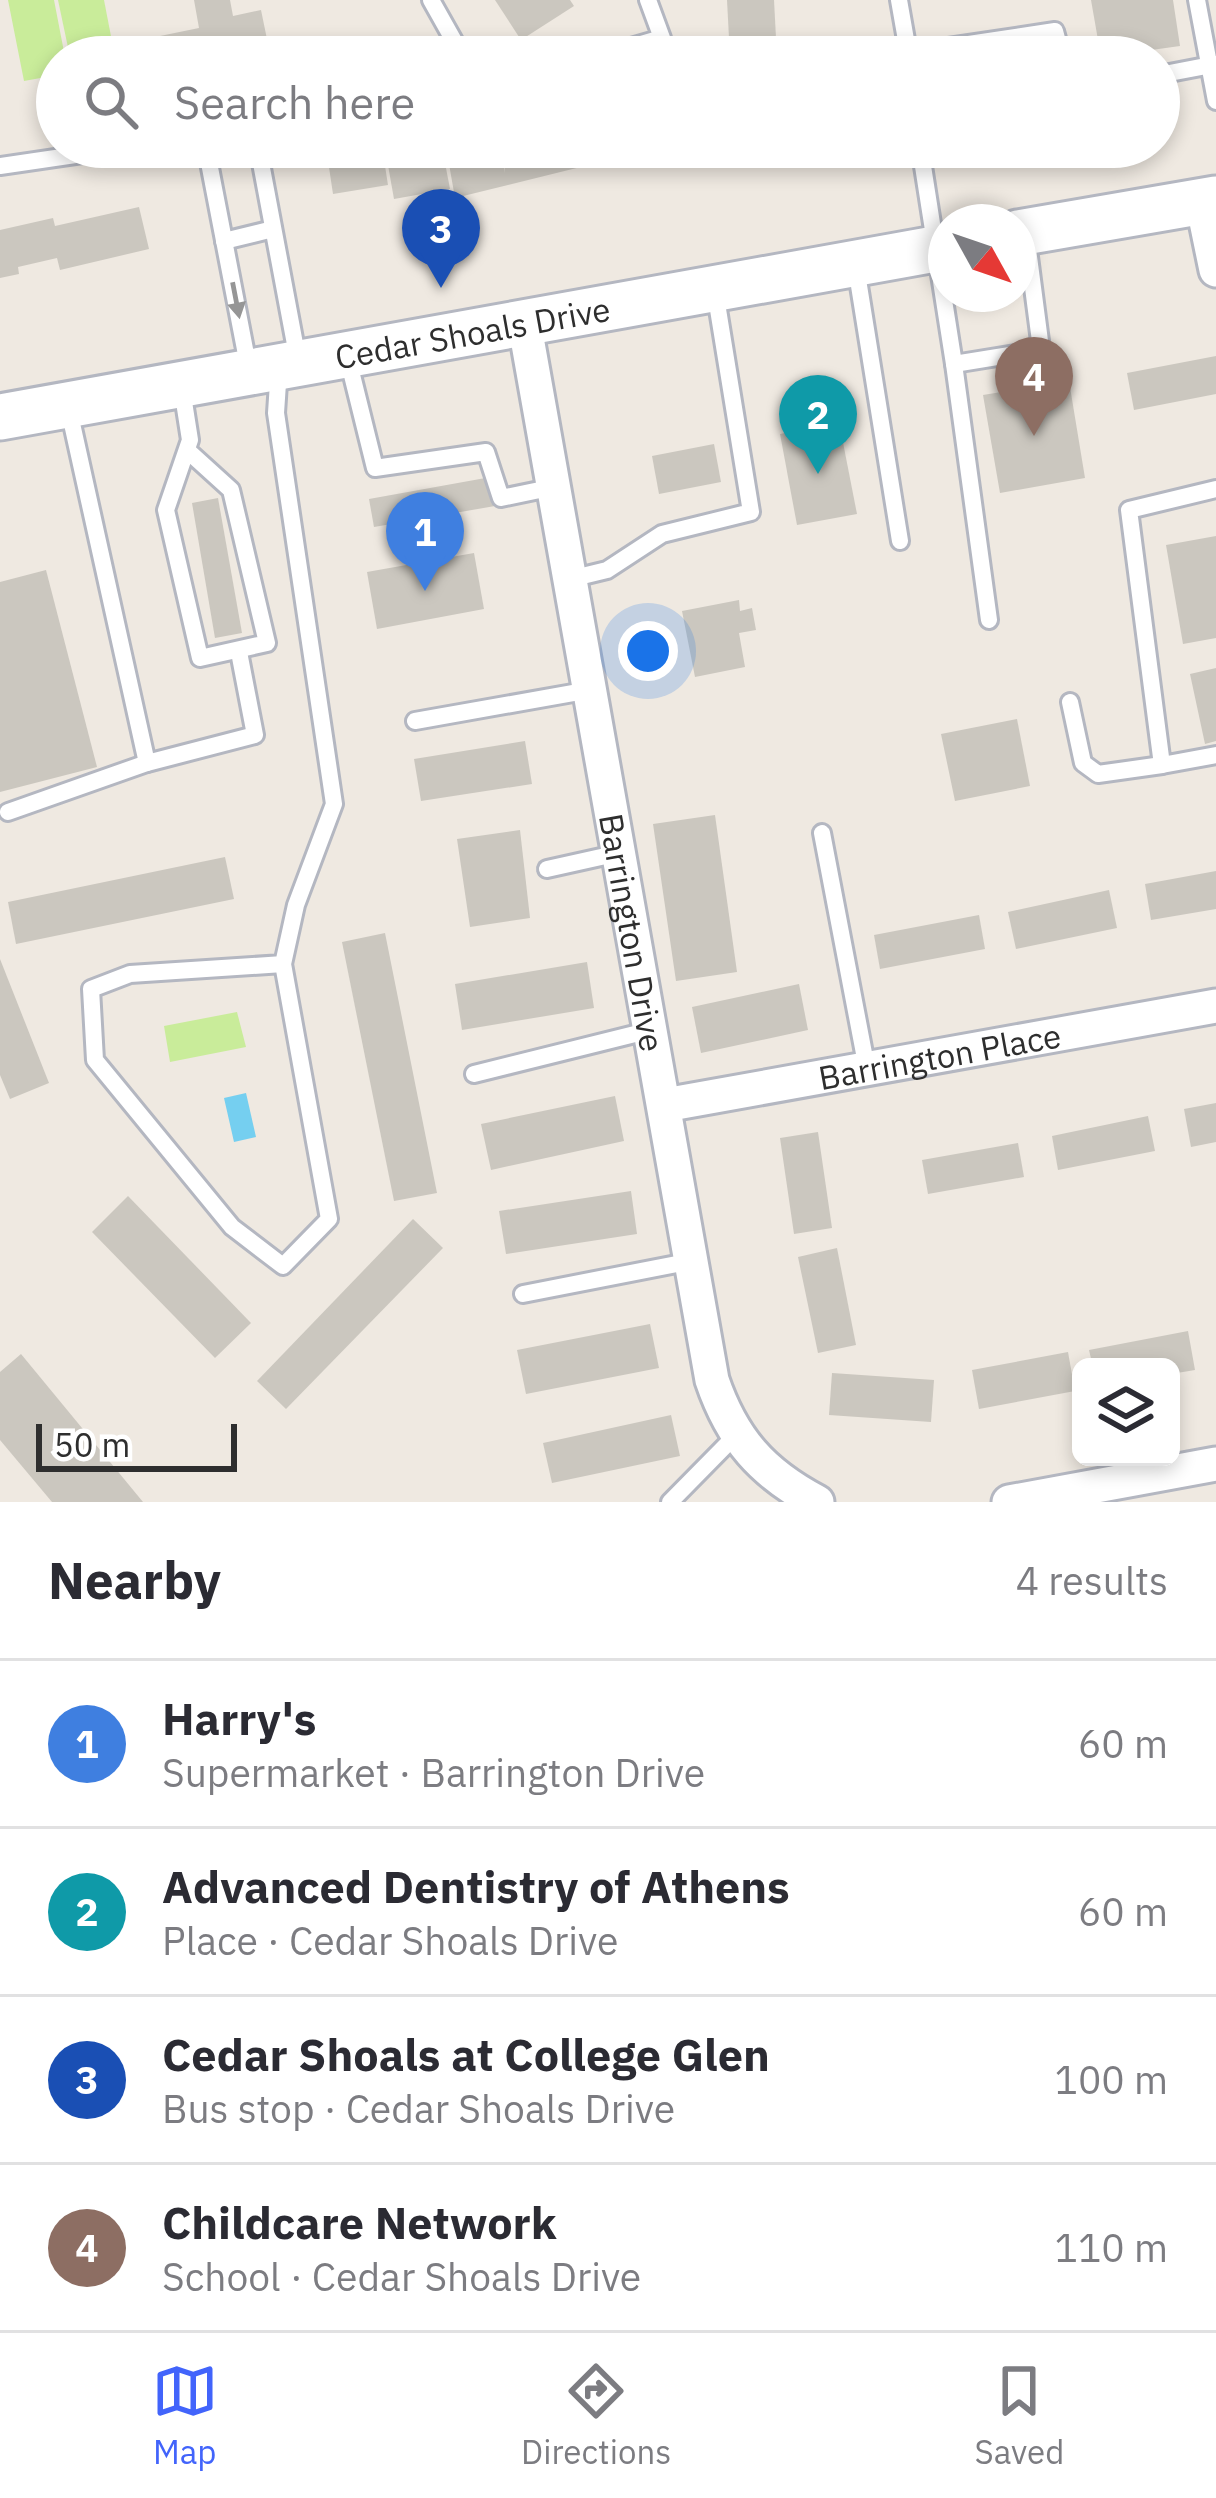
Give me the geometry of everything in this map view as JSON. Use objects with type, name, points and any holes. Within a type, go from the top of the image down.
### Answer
[{"type":"street","points":[[1036,230],[1209,200],[1216,270]]},
{"type":"street","name":"Cedar Shoals Drive","points":[[0,417],[928,250]]},
{"type":"street","name":"Barrington Drive","points":[[524,321],[712,1380],[735,1436],[762,1467],[818,1502]]},
{"type":"street","name":"Barrington Place","points":[[665,1105],[1216,1006]]},
{"type":"street","points":[[1009,1502],[1109,1493],[1216,1464]]},
{"type":"lane","points":[[430,0],[451,36]]},
{"type":"lane","points":[[648,0],[661,36]]},
{"type":"lane","points":[[899,0],[905,36]]},
{"type":"lane","points":[[1197,0],[1213,64],[1216,101]]},
{"type":"lane","points":[[1024,36],[1055,31],[1056,36]]},
{"type":"lane","points":[[1180,71],[1213,64]]},
{"type":"lane","points":[[0,166],[36,161]]},
{"type":"lane","points":[[210,168],[224,241],[276,365]]},
{"type":"lane","points":[[262,168],[273,230],[276,413],[334,804],[296,904],[283,964],[329,1219],[283,1266],[232,1227],[95,1060],[91,989],[130,974],[283,964]]},
{"type":"lane","points":[[924,168],[931,204]]},
{"type":"lane","points":[[224,241],[273,230]]},
{"type":"lane","points":[[856,266],[900,541]]},
{"type":"lane","points":[[570,579],[608,570],[662,534],[751,512],[715,290]]},
{"type":"lane","points":[[947,312],[989,620]]},
{"type":"lane","points":[[954,364],[1028,352],[1040,341],[1035,312]]},
{"type":"lane","points":[[347,353],[375,468],[486,452],[501,498],[554,487]]},
{"type":"lane","points":[[181,382],[188,451],[166,510],[200,658],[267,643],[231,490],[188,451]]},
{"type":"lane","points":[[67,403],[148,763]]},
{"type":"lane","points":[[1162,765],[1129,510],[1216,489]]},
{"type":"lane","points":[[8,812],[148,763],[255,735],[239,652]]},
{"type":"lane","points":[[415,721],[590,690]]},
{"type":"lane","points":[[1070,701],[1083,763],[1098,773],[1216,755]]},
{"type":"lane","points":[[822,833],[867,1069]]},
{"type":"lane","points":[[547,869],[620,853]]},
{"type":"lane","points":[[474,1074],[651,1030]]},
{"type":"lane","points":[[523,1294],[692,1262]]},
{"type":"lane","points":[[670,1502],[735,1436]]},
{"type":"green space","points":[[8,0],[54,0],[61,36],[36,36],[36,79],[24,81]]},
{"type":"green space","points":[[58,0],[104,0],[111,36],[66,36]]},
{"type":"green space","points":[[237,1012],[246,1047],[170,1062],[164,1026]]},
{"type":"water","points":[[246,1093],[256,1137],[234,1142],[224,1098]]},
{"type":"building","points":[[194,0],[230,0],[233,16],[261,10],[266,36],[160,36],[199,28]]},
{"type":"building","points":[[495,0],[570,0],[574,6],[527,36],[518,36]]},
{"type":"building","points":[[727,0],[774,0],[776,36],[729,36]]},
{"type":"building","points":[[1091,0],[1173,0],[1178,36],[1097,36]]},
{"type":"building","points":[[329,168],[385,168],[388,185],[333,194]]},
{"type":"building","points":[[388,168],[446,168],[450,189],[394,199]]},
{"type":"building","points":[[450,168],[504,168],[505,173],[505,168],[576,168],[455,198]]},
{"type":"building","points":[[139,207],[149,249],[60,270],[57,258],[18,267],[19,274],[0,278],[0,230],[53,218],[55,226]]},
{"type":"building","points":[[1216,356],[1216,394],[1134,410],[1127,373]]},
{"type":"building","points":[[1069,381],[1085,478],[1000,493],[983,395]]},
{"type":"building","points":[[839,422],[857,514],[797,525],[780,434]]},
{"type":"building","points":[[714,444],[721,482],[659,494],[652,456]]},
{"type":"building","points":[[491,477],[495,506],[374,527],[369,499]]},
{"type":"building","points":[[218,498],[242,633],[215,638],[192,503]]},
{"type":"building","points":[[1216,536],[1216,638],[1183,644],[1166,545]]},
{"type":"building","points":[[474,553],[484,609],[377,629],[367,572]]},
{"type":"building","points":[[46,570],[97,767],[0,792],[0,582]]},
{"type":"building","points":[[739,600],[740,611],[752,608],[756,630],[739,633],[745,667],[695,677],[682,611]]},
{"type":"building","points":[[1216,668],[1216,741],[1205,744],[1190,674]]},
{"type":"building","points":[[1017,719],[1030,786],[955,801],[941,734]]},
{"type":"building","points":[[525,741],[532,784],[421,801],[414,759]]},
{"type":"building","points":[[715,815],[737,972],[676,981],[653,824]]},
{"type":"building","points":[[520,830],[530,918],[470,927],[457,839]]},
{"type":"building","points":[[225,857],[234,899],[16,944],[8,902]]},
{"type":"building","points":[[1216,871],[1216,909],[1151,920],[1145,884]]},
{"type":"building","points":[[1109,890],[1117,928],[1016,949],[1008,912]]},
{"type":"building","points":[[979,915],[985,949],[880,969],[874,935]]},
{"type":"building","points":[[385,933],[437,1193],[394,1201],[342,942]]},
{"type":"building","points":[[0,959],[49,1083],[10,1099],[0,1075]]},
{"type":"building","points":[[587,962],[594,1008],[462,1030],[455,984]]},
{"type":"building","points":[[799,984],[808,1030],[701,1053],[692,1007]]},
{"type":"building","points":[[615,1096],[624,1141],[491,1170],[481,1124]]},
{"type":"building","points":[[1216,1103],[1216,1142],[1191,1147],[1184,1109]]},
{"type":"building","points":[[1148,1116],[1155,1151],[1058,1170],[1052,1136]]},
{"type":"building","points":[[818,1132],[832,1228],[794,1234],[780,1138]]},
{"type":"building","points":[[1018,1143],[1024,1177],[928,1194],[922,1160]]},
{"type":"building","points":[[631,1191],[637,1234],[506,1254],[499,1211]]},
{"type":"building","points":[[128,1196],[251,1323],[215,1358],[92,1232]]},
{"type":"building","points":[[413,1219],[443,1248],[286,1409],[257,1381]]},
{"type":"building","points":[[837,1248],[856,1345],[818,1353],[798,1257]]},
{"type":"building","points":[[650,1324],[659,1368],[526,1394],[517,1350]]},
{"type":"building","points":[[1188,1331],[1195,1370],[1180,1372],[1180,1358],[1091,1358],[1089,1350]]},
{"type":"building","points":[[1068,1352],[1072,1392],[979,1409],[972,1370]]},
{"type":"building","points":[[21,1354],[143,1502],[52,1502],[0,1440],[0,1372]]},
{"type":"building","points":[[832,1373],[934,1380],[931,1422],[829,1415]]},
{"type":"building","points":[[671,1415],[680,1456],[552,1483],[543,1443]]},
{"type":"place","name":"Cedar Shoals at College Glen","points":[[441,288]]},
{"type":"place","name":"Childcare Network","points":[[1034,436]]},
{"type":"place","name":"Advanced Dentistry of Athens","points":[[818,474]]},
{"type":"place","name":"Harry's","points":[[425,591]]}]
